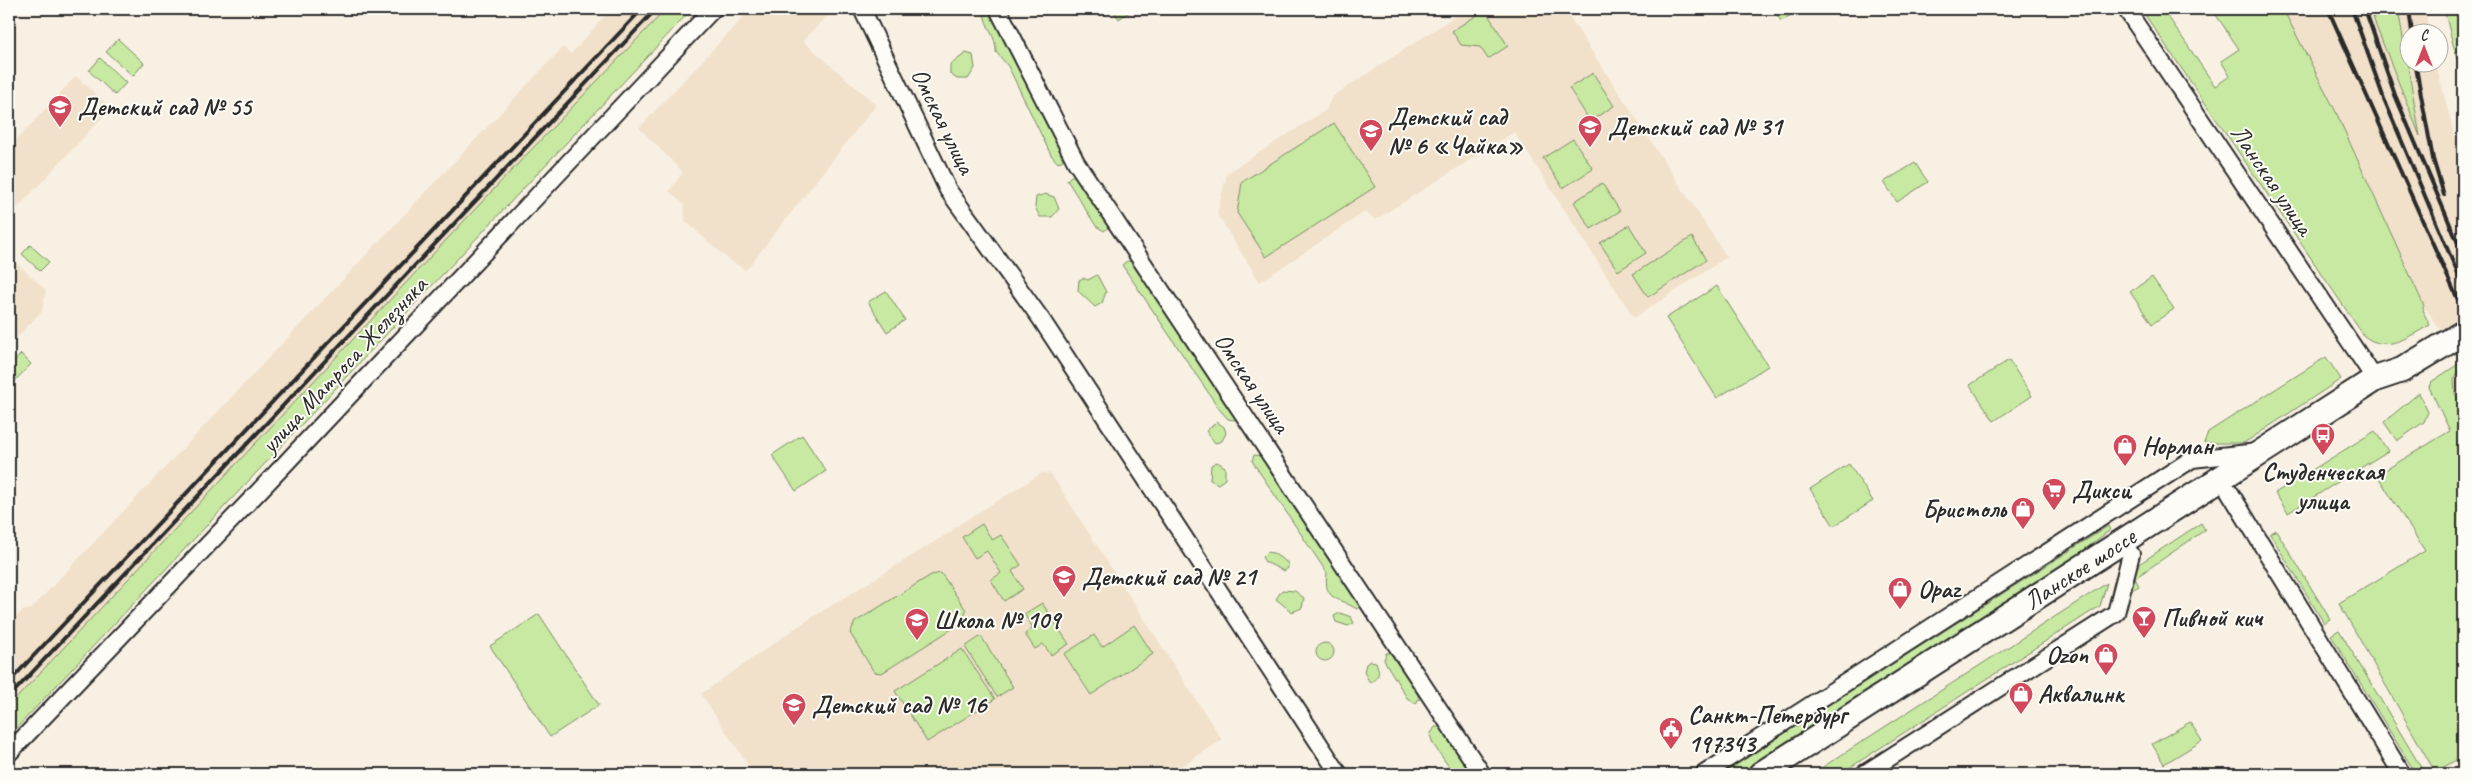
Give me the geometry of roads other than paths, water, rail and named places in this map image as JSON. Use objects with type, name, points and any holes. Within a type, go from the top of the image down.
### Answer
[{"type":"main road","name":"Ланское шоссе","points":[[1761,774],[2375,379],[2402,370],[2463,332]]},
{"type":"main road","name":"Ланское шоссе","points":[[1791,774],[2382,392],[2402,370]]},
{"type":"street","name":"улица Матроса Железняка","points":[[9,753],[351,394],[713,9]]},
{"type":"street","name":"Омская улица","points":[[862,9],[948,190],[1035,312],[1338,774]]},
{"type":"street","name":"Омская улица","points":[[998,9],[1076,162],[1482,774]]},
{"type":"street","name":"Ланская улица","points":[[2126,9],[2375,379]]},
{"type":"street","points":[[1704,774],[2192,459],[2262,452]]},
{"type":"street","points":[[2229,491],[2402,774]]},
{"type":"street","points":[[1864,774],[2116,613],[2131,554]]},
{"type":"railway","points":[[9,682],[642,9]]},
{"type":"railway","points":[[9,697],[656,9]]},
{"type":"railway","points":[[2328,9],[2463,311]]},
{"type":"railway","points":[[2352,9],[2384,99],[2463,286]]},
{"type":"railway","points":[[2365,9],[2395,95],[2463,255]]},
{"type":"railway","points":[[2409,9],[2411,22]]},
{"type":"railway","points":[[2417,72],[2433,159],[2444,195]]},
{"type":"place","name":"Детский сад № 55","points":[[60,128]]},
{"type":"place","name":"Детский сад № 31","points":[[1590,148]]},
{"type":"place","name":"Детский сад № 6 «Чайка»","points":[[1371,152]]},
{"type":"place","name":"Студенческая улица","points":[[2323,456]]},
{"type":"place","name":"Норман","points":[[2125,467]]},
{"type":"place","name":"Дикси","points":[[2054,511]]},
{"type":"place","name":"Бристоль","points":[[2023,530]]},
{"type":"place","name":"Детский сад № 21","points":[[1064,598]]},
{"type":"place","name":"Opaz","points":[[1900,610]]},
{"type":"place","name":"Пивной кич","points":[[2144,639]]},
{"type":"place","name":"Школа № 109","points":[[917,641]]},
{"type":"place","name":"Ozon","points":[[2106,676]]},
{"type":"place","name":"Аквалинк","points":[[2021,715]]},
{"type":"place","name":"Детский сад № 16","points":[[794,726]]},
{"type":"place","name":"Санкт-Петербург 197343","points":[[1671,750]]}]
